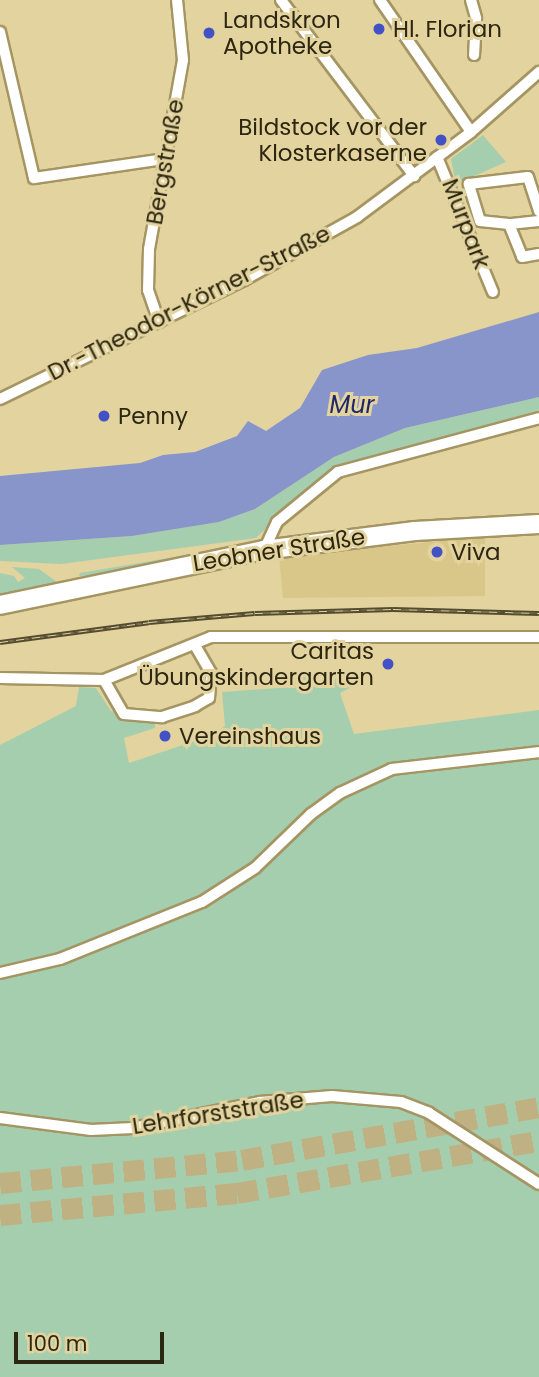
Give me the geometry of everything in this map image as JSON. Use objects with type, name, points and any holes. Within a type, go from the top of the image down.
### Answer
[{"type":"main road","name":"Leobner Straße","points":[[22,600],[264,550],[415,531],[539,524]]},
{"type":"main road","points":[[0,600],[22,600]]},
{"type":"main road","points":[[0,606],[22,600]]},
{"type":"street","name":"Bergstraße","points":[[159,322],[148,276],[164,159],[183,60],[177,0]]},
{"type":"street","points":[[281,0],[414,176]]},
{"type":"street","points":[[380,0],[471,132]]},
{"type":"street","points":[[471,0],[476,18],[474,55]]},
{"type":"street","points":[[0,32],[34,178],[164,159]]},
{"type":"street","name":"Dr.-Theodor-Körner-Straße","points":[[0,399],[159,322],[352,219],[471,132],[539,72]]},
{"type":"street","name":"Murpark","points":[[437,157],[453,190],[476,259],[494,292]]},
{"type":"street","name":"Murpark","points":[[539,211],[528,177],[468,184],[480,221],[509,224],[539,221]]},
{"type":"street","points":[[453,190],[468,184]]},
{"type":"street","name":"Murpark","points":[[509,224],[522,257],[539,254]]},
{"type":"street","points":[[264,550],[277,522],[338,472],[539,418]]},
{"type":"street","points":[[0,678],[104,680],[211,637],[539,637]]},
{"type":"street","points":[[104,680],[124,714],[162,717],[178,712],[209,698],[211,673],[206,659],[195,645]]},
{"type":"street","points":[[0,973],[117,939],[202,901],[255,868],[330,800],[392,769],[539,752]]},
{"type":"street","name":"Lehrforststraße","points":[[0,1118],[90,1130],[133,1128],[260,1102],[332,1096],[401,1102],[429,1113],[539,1185]]},
{"type":"shaded area","points":[[485,537],[485,596],[283,598],[279,556]]},
{"type":"green space","points":[[483,135],[506,162],[456,184],[451,159]]},
{"type":"green space","points":[[539,397],[539,410],[340,467],[315,482],[256,538],[61,564],[0,561],[0,545],[132,536],[219,522],[255,509],[334,457],[405,428]]},
{"type":"green space","points":[[246,545],[113,574],[79,576],[80,573]]},
{"type":"green space","points":[[12,567],[39,569],[57,582],[0,596],[0,573],[14,576],[18,582],[25,578]]},
{"type":"green space","points":[[307,676],[309,681],[359,678],[359,683],[340,693],[354,734],[539,710],[539,1377],[0,1377],[0,745],[76,706],[79,687],[96,688],[111,711],[155,724],[155,728],[124,738],[129,763],[213,735],[225,726],[222,692],[293,687],[294,677]]},
{"type":"water","name":"Mur","points":[[539,312],[539,397],[405,428],[334,457],[255,509],[219,522],[132,536],[0,545],[0,476],[140,463],[163,455],[195,452],[237,436],[248,421],[266,431],[300,408],[322,370],[368,355],[417,348]]},
{"type":"tunnel","points":[[0,1183],[242,1160],[539,1107]]},
{"type":"tunnel","points":[[0,1215],[237,1193],[539,1141]]},
{"type":"railway","points":[[0,642],[149,622],[255,613],[393,609],[539,613]]},
{"type":"place","name":"Hl. Florian","points":[[379,29]]},
{"type":"place","name":"Landskron Apotheke","points":[[209,33]]},
{"type":"place","name":"Bildstock vor der Klosterkaserne","points":[[441,140]]},
{"type":"place","name":"Penny","points":[[104,416]]},
{"type":"place","name":"Viva","points":[[437,552]]},
{"type":"place","name":"Caritas Übungskindergarten","points":[[388,664]]},
{"type":"place","name":"Vereinshaus","points":[[165,736]]}]
